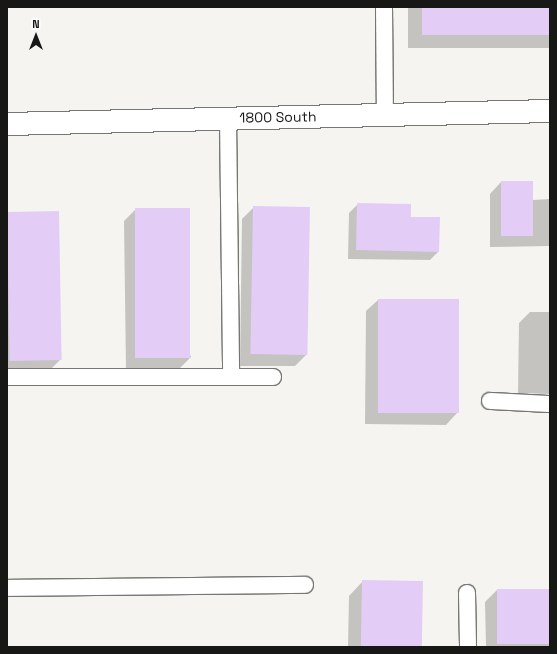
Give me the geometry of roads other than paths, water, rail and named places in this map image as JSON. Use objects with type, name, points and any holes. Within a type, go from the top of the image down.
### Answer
[{"type":"street","name":"1800 South","points":[[7,124],[550,111]]},
{"type":"lane","points":[[384,7],[385,114]]},
{"type":"lane","points":[[228,118],[231,378]]},
{"type":"lane","points":[[7,378],[273,378]]},
{"type":"lane","points":[[490,401],[550,404]]},
{"type":"lane","points":[[7,588],[305,585]]},
{"type":"lane","points":[[467,593],[468,647]]}]
